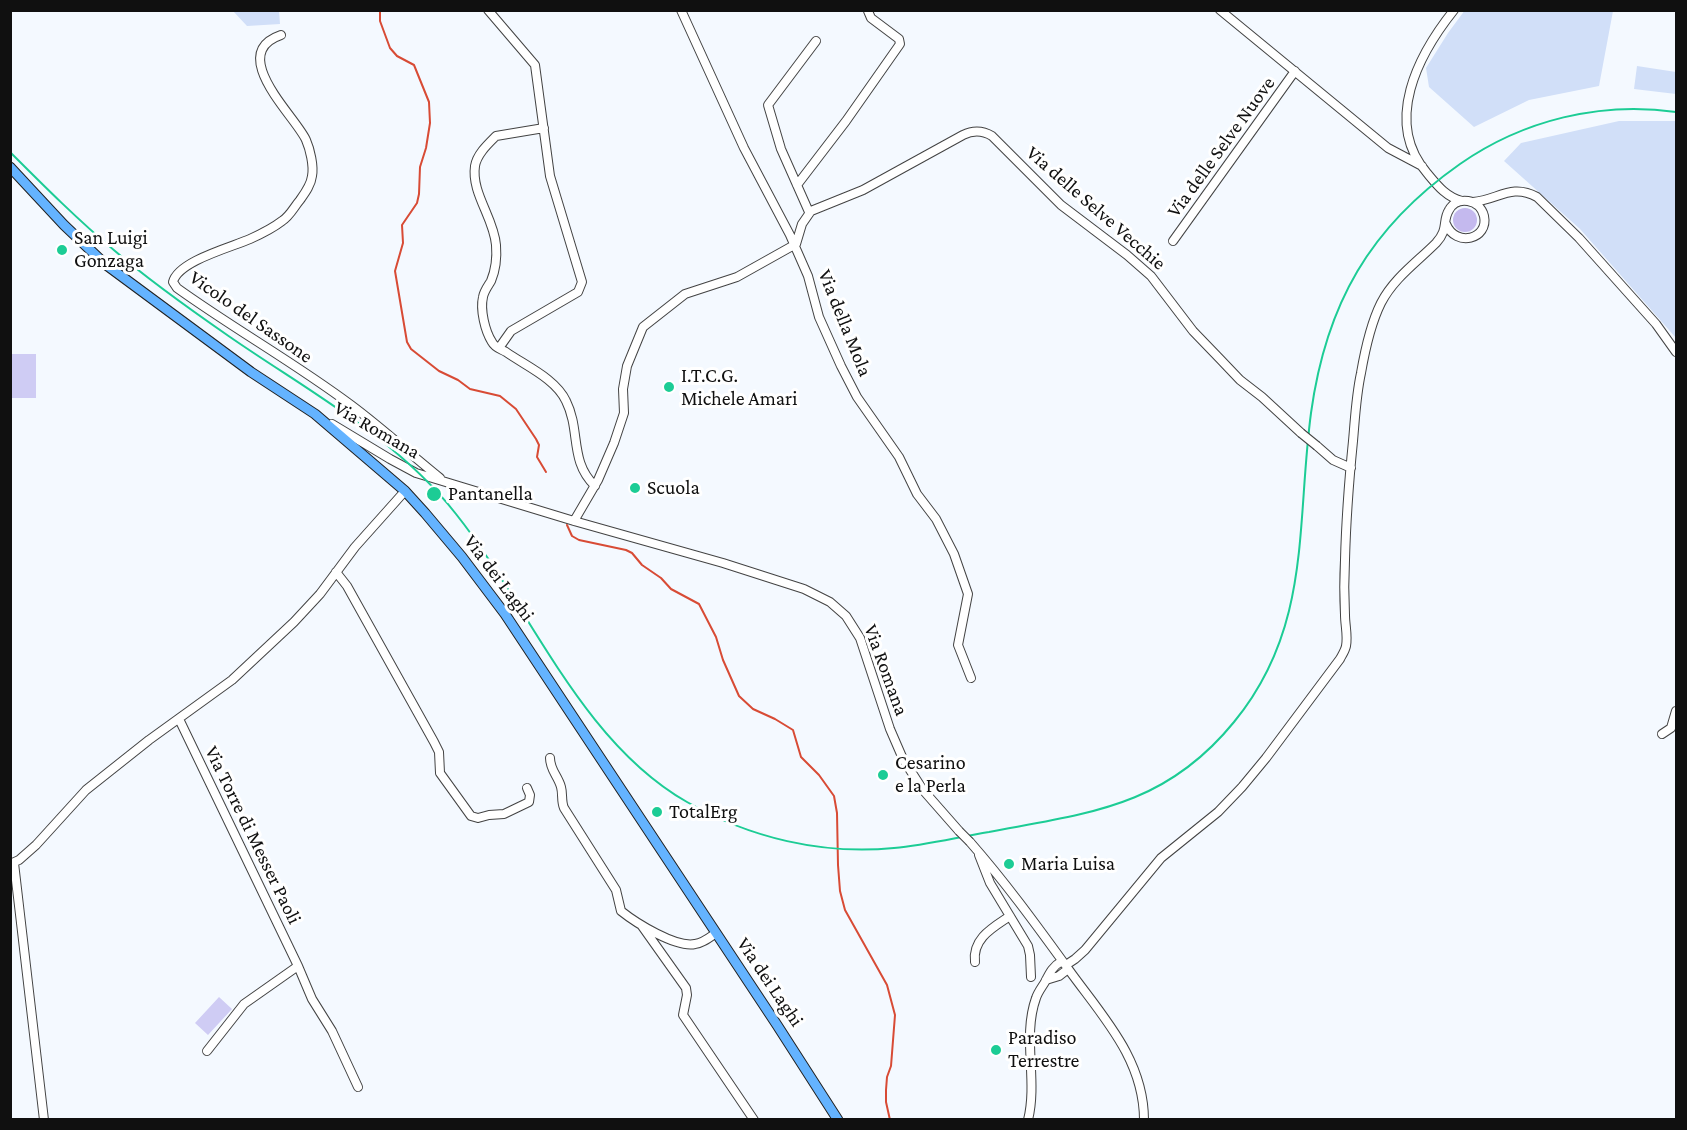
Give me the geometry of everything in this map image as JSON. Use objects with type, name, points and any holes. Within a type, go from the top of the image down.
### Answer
[{"type":"main road","name":"Via dei Laghi","points":[[10,167],[64,225],[111,269],[251,372],[315,414],[405,492],[434,522],[498,604],[838,1119]]},
{"type":"street","points":[[488,10],[535,64],[553,186],[579,268],[582,285],[578,292],[511,331],[500,348]]},
{"type":"street","name":"Via della Mola","points":[[681,10],[744,148],[794,245],[808,276],[819,316],[850,384],[899,457],[917,494],[936,519],[954,554],[967,591],[968,601],[958,645],[971,678]]},
{"type":"street","name":"Via delle Selve Nuove","points":[[1220,10],[1385,146],[1422,166]]},
{"type":"street","points":[[1454,10],[1429,47],[1408,95],[1407,135],[1412,150],[1422,166],[1444,192],[1462,201],[1473,202],[1512,191],[1530,193],[1537,197],[1579,238],[1656,324],[1677,352]]},
{"type":"street","points":[[796,185],[846,121],[900,44],[899,39],[871,18],[868,11]]},
{"type":"street","name":"Vicolo del Sassone","points":[[281,35],[274,38],[261,54],[262,68],[272,93],[307,142],[313,170],[310,183],[290,213],[281,222],[250,239],[194,262],[176,274],[173,282],[177,288],[214,314],[252,337],[351,405],[443,480]]},
{"type":"street","points":[[574,521],[595,486],[623,415],[625,375],[630,356],[643,327],[685,294],[734,279],[798,242],[802,224],[809,212],[781,149],[768,105],[816,41]]},
{"type":"street","name":"Via delle Selve Nuove","points":[[1173,241],[1295,71]]},
{"type":"street","points":[[544,128],[496,136],[478,157],[475,166],[477,184],[491,220],[496,244],[496,263],[482,304],[486,329],[492,343],[548,381],[565,399],[574,429],[579,464],[585,476],[595,486]]},
{"type":"street","name":"Via delle Selve Vecchie","points":[[809,212],[863,190],[966,134],[976,131],[987,133],[1061,205],[1151,276],[1187,323],[1220,359],[1300,433],[1333,460],[1351,468]]},
{"type":"street","points":[[1028,1119],[1032,1095],[1031,1017],[1036,996],[1046,980],[1059,976],[1065,965],[1085,950],[1161,858],[1218,812],[1242,787],[1340,659],[1347,640],[1345,560],[1359,382],[1375,316],[1395,281],[1441,236],[1448,211],[1444,192]]},
{"type":"street","points":[[1446,224],[1452,234],[1461,238],[1472,237],[1483,226],[1485,207],[1491,198]]},
{"type":"street","points":[[1448,211],[1451,206],[1462,201]]},
{"type":"street","points":[[1473,202],[1484,215]]},
{"type":"street","points":[[1434,244],[1452,234]]},
{"type":"street","name":"Via Romana","points":[[315,414],[399,464],[422,475],[796,586],[824,598],[838,608],[861,641],[890,729],[903,759],[923,790],[1008,886],[1109,1023],[1130,1058],[1140,1086],[1144,1119]]},
{"type":"street","points":[[44,1119],[12,864],[36,845],[86,790],[231,680],[263,651],[307,608],[355,547],[405,492]]},
{"type":"street","points":[[336,572],[347,586],[429,732],[439,752],[440,772],[471,816],[478,818],[504,814],[529,802],[530,795],[527,788]]},
{"type":"street","points":[[1662,734],[1671,728],[1677,711]]},
{"type":"street","name":"Via Torre di Messer Paoli","points":[[179,719],[312,999],[332,1031],[358,1087]]},
{"type":"street","points":[[550,758],[550,766],[561,788],[561,801],[564,808],[616,890],[621,911],[681,944],[697,944],[716,933]]},
{"type":"street","points":[[977,850],[988,878],[1029,951],[1031,977]]},
{"type":"street","points":[[975,962],[974,954],[981,939],[988,931],[1010,916]]},
{"type":"street","points":[[639,922],[686,988],[683,1015],[754,1119]]},
{"type":"street","points":[[207,1051],[244,1004],[298,966]]},
{"type":"shaded area","points":[[1465,10],[1613,11],[1599,86],[1529,100],[1474,127],[1429,87],[1426,68]]},
{"type":"shaded area","points":[[233,11],[279,11],[280,24],[247,26]]},
{"type":"shaded area","points":[[1637,66],[1676,72],[1676,94],[1634,89]]},
{"type":"shaded area","points":[[1619,121],[1676,121],[1676,338],[1580,229],[1504,161],[1521,143]]},
{"type":"shaded area","points":[[1465,208],[1470,209],[1476,215],[1476,225],[1470,231],[1465,232],[1460,231],[1454,225],[1453,220],[1454,215],[1460,209]]},
{"type":"shaded area","points":[[12,354],[36,354],[36,398],[12,398]]},
{"type":"shaded area","points":[[219,997],[232,1009],[208,1035],[195,1023]]},
{"type":"waterway","points":[[380,10],[380,21],[390,48],[397,56],[414,65],[429,102],[430,123],[420,167],[419,194],[417,203],[402,225],[403,243],[395,271],[407,342],[411,349],[439,371],[470,389],[500,396],[516,409],[539,445],[537,457],[546,472]]},
{"type":"waterway","points":[[567,525],[572,536],[579,540],[632,553],[642,565],[661,578],[671,589],[699,604],[716,637],[723,660],[739,696],[753,709],[793,730],[801,757],[819,775],[834,796],[837,813],[840,891],[845,910],[887,985],[895,1015],[891,1066],[886,1090],[890,1120]]},
{"type":"railway","points":[[10,152],[88,227],[143,274],[230,337],[350,417],[407,462],[433,487],[483,551],[586,709],[616,744],[649,776],[711,815],[761,834],[813,846],[867,850],[930,843],[1060,819],[1123,802],[1153,789],[1181,772],[1208,750],[1234,722],[1259,686],[1277,649],[1289,612],[1296,574],[1311,413],[1318,374],[1328,337],[1341,303],[1357,271],[1377,242],[1428,188],[1460,164],[1510,136],[1536,125],[1591,112],[1619,109],[1676,112]]},
{"type":"place","name":"San Luigi Gonzaga","points":[[62,250]]},
{"type":"place","name":"I.T.C.G. Michele Amari","points":[[669,387]]},
{"type":"place","name":"Scuola","points":[[635,488]]},
{"type":"place","name":"Pantanella","points":[[434,494]]},
{"type":"place","name":"Cesarino e la Perla","points":[[883,775]]},
{"type":"place","name":"TotalErg","points":[[657,812]]},
{"type":"place","name":"Maria Luisa","points":[[1009,864]]},
{"type":"place","name":"Paradiso Terrestre","points":[[996,1050]]}]
